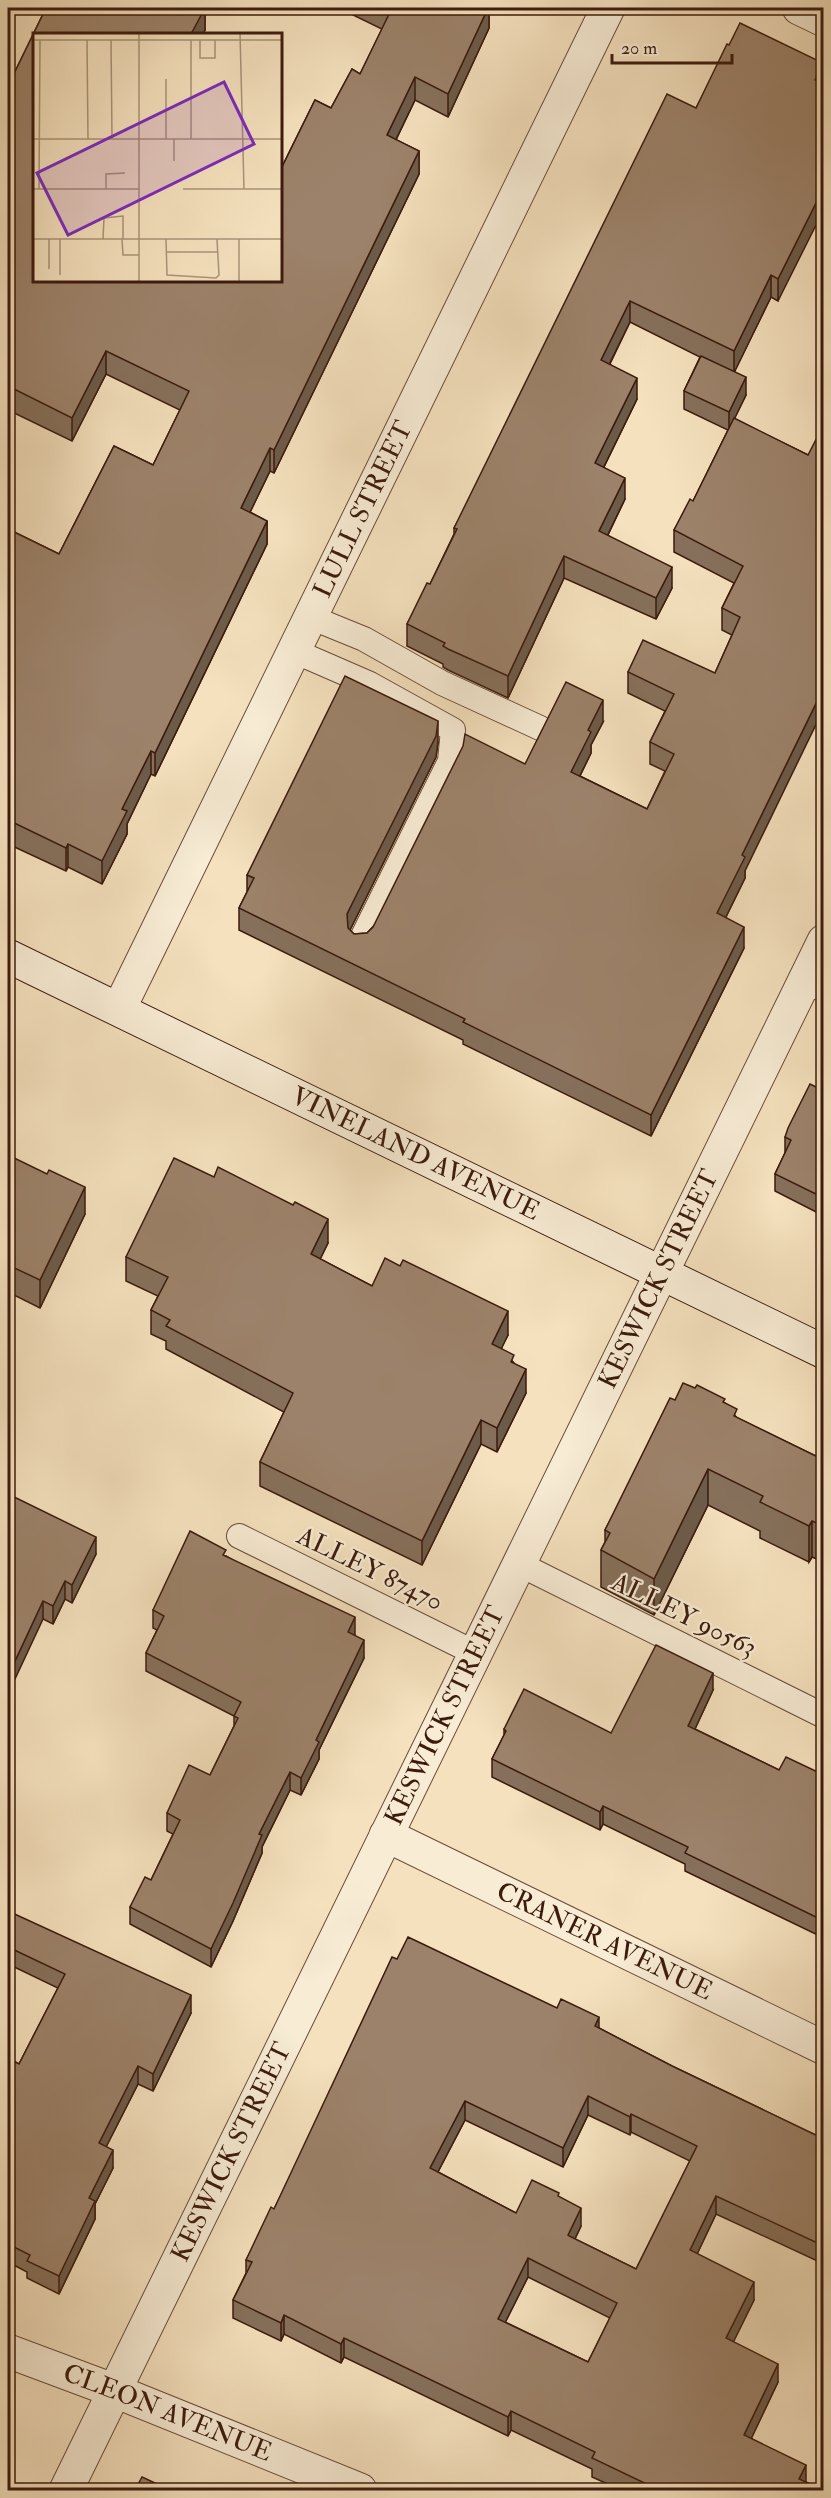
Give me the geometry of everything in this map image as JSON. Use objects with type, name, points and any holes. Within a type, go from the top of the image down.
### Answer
[{"type":"street","name":"LULL STREET","points":[[119,1009],[608,8]]},
{"type":"street","points":[[799,8],[824,20]]},
{"type":"street","name":"KESWICK STREET","points":[[66,2490],[661,1272],[814,986],[824,941]]},
{"type":"street","name":"VINELAND AVENUE","points":[[8,956],[824,1352]]},
{"type":"street","name":"CRANER AVENUE","points":[[386,1835],[824,2048]]},
{"type":"street","name":"CLEON AVENUE","points":[[8,2351],[115,2391],[360,2490]]},
{"type":"lane","points":[[310,617],[364,639],[442,683],[540,728]]},
{"type":"lane","points":[[294,651],[370,684],[453,730],[450,761],[360,942]]},
{"type":"lane","name":"ALLEY 87470","points":[[239,1536],[476,1653]]},
{"type":"lane","name":"ALLEY 90563","points":[[519,1564],[824,1716]]},
{"type":"building","points":[[46,8],[205,8],[192,33],[34,33]]},
{"type":"building","points":[[385,8],[488,8],[448,94],[415,77],[387,135],[419,151],[274,450],[270,448],[241,508],[267,521],[155,753],[151,751],[122,809],[127,811],[102,861],[68,844],[66,848],[8,820],[8,529],[59,554],[114,446],[153,465],[189,391],[106,351],[72,418],[8,386],[8,86],[33,35],[33,282],[282,282],[282,167],[315,100],[331,108],[352,69],[360,74],[391,10]]},
{"type":"building","points":[[740,23],[823,63],[815,80],[824,84],[824,187],[778,279],[771,275],[734,351],[630,301],[601,360],[637,378],[595,463],[625,478],[599,531],[672,567],[656,598],[564,556],[508,676],[448,649],[443,646],[445,643],[407,624],[457,529],[454,528],[667,94],[696,108],[727,44],[729,45]]},
{"type":"building","points":[[701,356],[746,377],[729,412],[684,391]]},
{"type":"building","points":[[734,418],[808,455],[824,424],[824,687],[742,855],[745,857],[717,913],[744,927],[651,1115],[463,1022],[465,1019],[239,908],[254,878],[247,875],[345,676],[438,721],[436,736],[347,914],[348,928],[354,934],[367,933],[373,927],[463,746],[465,734],[525,764],[566,682],[603,700],[588,730],[591,732],[571,772],[647,809],[674,754],[650,742],[674,694],[628,672],[643,640],[715,673],[740,617],[722,608],[743,566],[674,530],[690,499],[693,501]]},
{"type":"building","points":[[810,1084],[824,1091],[824,1198],[775,1174],[791,1140],[785,1137],[788,1128]]},
{"type":"building","points":[[8,1155],[47,1174],[49,1170],[85,1187],[40,1280],[8,1265]]},
{"type":"building","points":[[174,1158],[214,1177],[218,1167],[293,1205],[295,1202],[328,1219],[311,1254],[372,1286],[385,1258],[400,1266],[403,1260],[508,1311],[492,1344],[514,1355],[511,1362],[526,1369],[497,1428],[481,1420],[422,1541],[260,1462],[293,1393],[166,1326],[170,1320],[151,1310],[168,1277],[126,1257]]},
{"type":"building","points":[[683,1383],[695,1388],[697,1385],[725,1399],[723,1402],[737,1409],[734,1416],[824,1460],[824,1526],[812,1521],[809,1526],[760,1502],[763,1496],[708,1469],[654,1579],[601,1550],[610,1533],[605,1530],[670,1398],[675,1400]]},
{"type":"building","points":[[8,1494],[96,1537],[72,1585],[65,1581],[53,1606],[43,1601],[8,1676]]},
{"type":"building","points":[[190,1531],[226,1550],[223,1555],[355,1617],[348,1632],[364,1640],[316,1740],[319,1742],[301,1778],[290,1772],[259,1834],[262,1835],[211,1949],[130,1907],[145,1877],[151,1880],[180,1820],[167,1813],[189,1765],[210,1775],[238,1718],[234,1716],[241,1702],[146,1653],[164,1616],[153,1610]]},
{"type":"building","points":[[656,1645],[713,1673],[688,1726],[779,1770],[786,1757],[824,1775],[824,1921],[685,1853],[688,1847],[603,1806],[600,1812],[492,1759],[524,1689],[611,1733]]},
{"type":"building","points":[[8,1911],[191,1995],[153,2074],[138,2066],[99,2143],[113,2150],[89,2198],[95,2201],[59,2276],[27,2261],[30,2255],[8,2244],[8,2058],[19,2064],[65,1974],[8,1947]]},
{"type":"building","points":[[408,1937],[557,2008],[561,1999],[599,2017],[595,2026],[824,2139],[824,2246],[716,2196],[690,2250],[754,2282],[726,2338],[778,2364],[744,2435],[806,2465],[799,2479],[823,2490],[659,2490],[592,2458],[595,2452],[511,2411],[508,2417],[344,2338],[341,2344],[284,2315],[281,2323],[233,2300],[252,2262],[246,2260],[271,2207],[274,2209],[392,1957],[397,1959]],"holes":[[[588,2096],[697,2146],[636,2269],[569,2236],[581,2208],[558,2196],[559,2193],[532,2180],[516,2213],[430,2168],[465,2101],[563,2148]],[[528,2258],[617,2303],[588,2362],[498,2319]]]},
{"type":"building","points":[[142,2477],[170,2490],[135,2490]]}]
